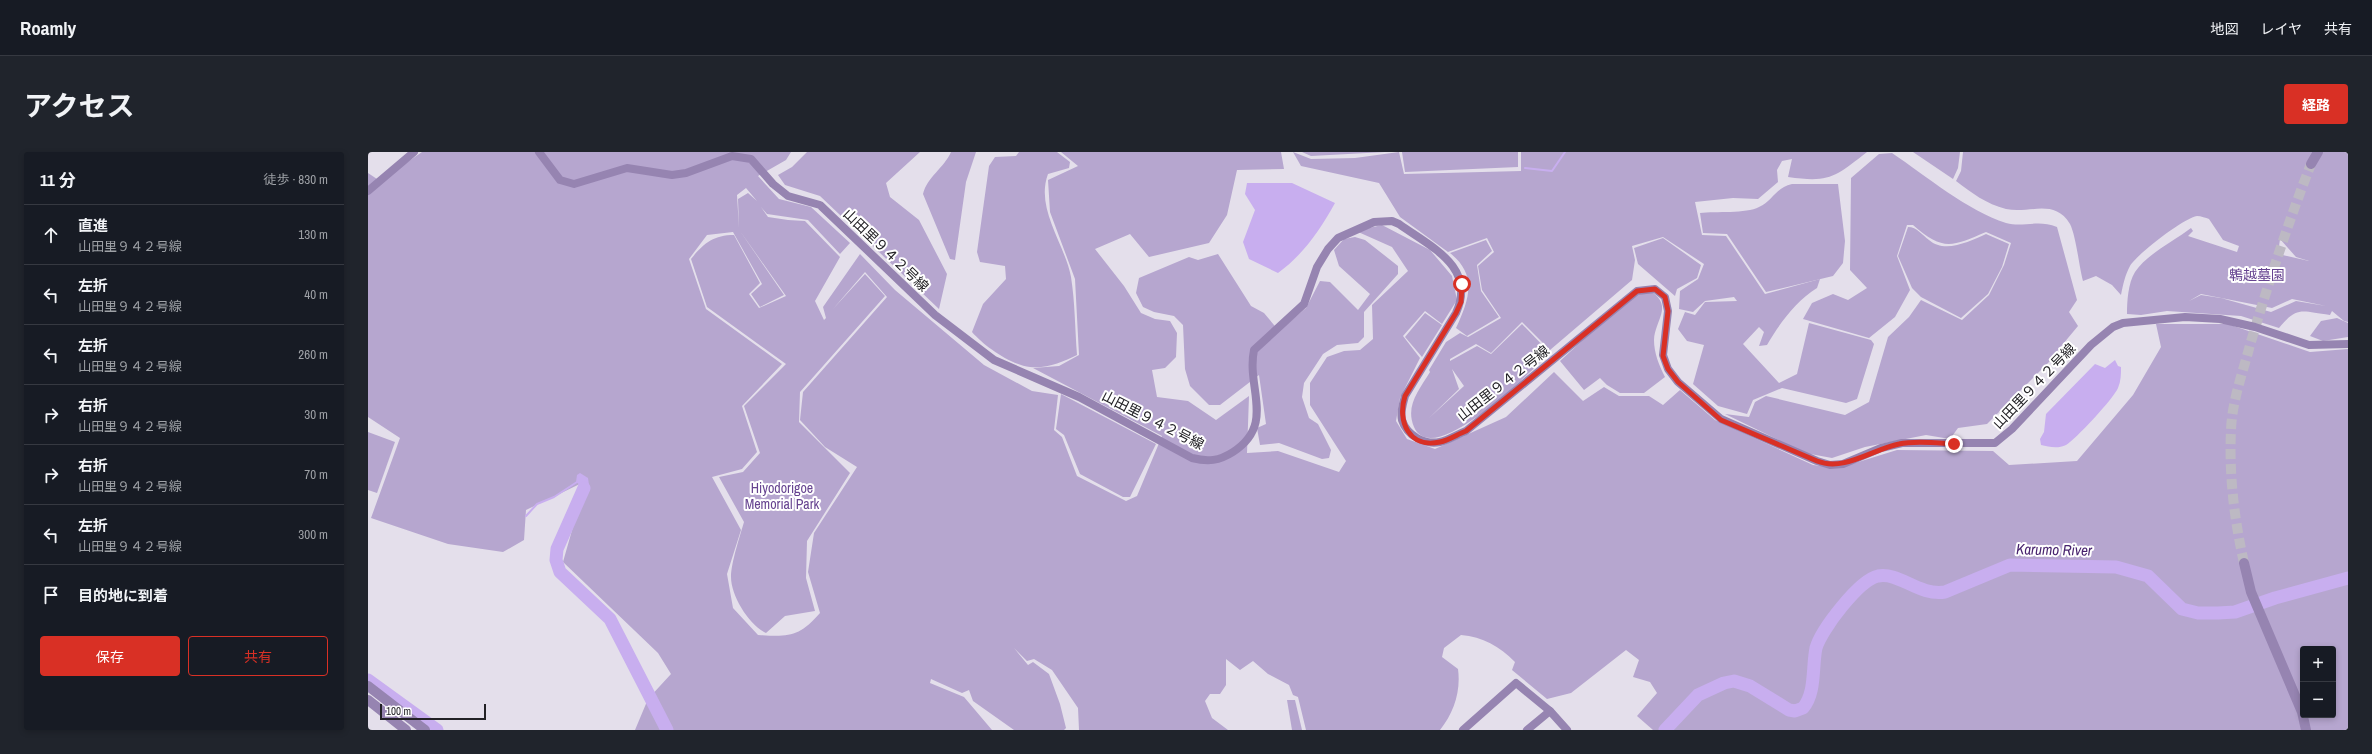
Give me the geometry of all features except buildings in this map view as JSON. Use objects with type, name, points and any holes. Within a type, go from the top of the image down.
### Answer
[{"type":"street","points":[[368,190],[414,152]]},
{"type":"street","name":"山田里９４２号線","points":[[539,152],[560,180],[574,184],[627,168],[672,175],[686,173],[732,156],[751,159],[773,184],[788,196],[820,205],[935,315],[994,360],[1079,397],[1192,458],[1207,462],[1223,458],[1235,451],[1256,428],[1258,410],[1254,386],[1252,358],[1254,350],[1304,304],[1317,267],[1328,249],[1346,233],[1374,222],[1392,221],[1399,224],[1447,259],[1457,272],[1462,284],[1461,302],[1456,313],[1405,396],[1402,406],[1402,420],[1407,430],[1419,440],[1432,443],[1441,442],[1466,431],[1637,291],[1645,289],[1655,289],[1661,293],[1668,304],[1663,356],[1668,369],[1678,382],[1721,420],[1817,461],[1830,465],[1843,464],[1881,448],[1902,443],[1995,443],[2012,429],[2091,345],[2113,326],[2123,323],[2185,317],[2220,319],[2255,326],[2310,345],[2348,344]]},
{"type":"street","points":[[2311,164],[2318,152]]},
{"type":"street","points":[[2244,562],[2264,627],[2302,712],[2306,730]]},
{"type":"street","points":[[1463,730],[1516,682],[1550,710],[1567,730]]},
{"type":"street","points":[[368,686],[425,730]]},
{"type":"street","points":[[368,700],[406,730]]},
{"type":"street","points":[[1527,730],[1550,710]]},
{"type":"green space","name":"Hiyodorigoe Memorial Park","points":[[422,152],[791,152],[786,160],[758,176],[779,199],[811,207],[850,243],[840,254],[808,220],[767,214],[761,207],[768,217],[805,221],[840,257],[815,301],[824,320],[826,318],[823,307],[860,254],[895,290],[984,365],[1032,391],[1058,395],[1054,430],[1062,437],[1077,476],[1126,501],[1137,496],[1162,436],[1033,368],[1059,366],[1079,355],[1075,279],[1050,212],[1048,180],[1078,166],[1061,152],[1281,152],[1284,169],[1237,170],[1227,215],[1209,243],[1149,257],[1130,234],[1095,249],[1124,286],[1141,313],[1155,319],[1170,321],[1177,333],[1176,357],[1165,368],[1152,370],[1157,397],[1188,401],[1216,420],[1249,396],[1247,453],[1278,451],[1339,472],[1346,461],[1310,405],[1310,383],[1327,357],[1344,351],[1360,350],[1373,339],[1372,305],[1408,271],[1392,247],[1356,231],[1382,225],[1430,250],[1452,276],[1457,300],[1442,324],[1425,311],[1403,336],[1420,358],[1400,398],[1396,421],[1407,439],[1435,449],[1506,417],[1554,372],[1583,401],[1604,387],[1619,396],[1649,396],[1663,405],[1680,390],[1715,420],[1813,465],[1839,468],[1897,450],[1993,451],[2009,465],[2077,461],[2133,395],[2161,347],[2156,324],[2228,324],[2310,352],[2348,349],[2348,730],[1653,730],[1637,716],[1657,693],[1650,682],[1633,677],[1639,660],[1626,650],[1571,693],[1547,699],[1512,670],[1515,662],[1503,651],[1484,640],[1461,635],[1444,648],[1442,657],[1458,669],[1459,677],[1453,709],[1440,730],[1306,730],[1298,697],[1293,695],[1289,685],[1268,674],[1253,661],[1240,670],[1226,659],[1226,685],[1220,694],[1210,694],[1205,701],[1212,718],[1228,730],[1079,730],[1078,708],[1052,670],[1034,659],[1027,661],[1014,648],[1028,665],[1033,662],[1049,674],[1060,704],[1066,728],[1064,730],[1014,730],[973,701],[969,690],[962,693],[931,679],[930,683],[964,697],[992,730],[635,730],[648,699],[671,674],[658,653],[563,562],[586,481],[526,510],[524,540],[503,552],[448,544],[371,518],[400,438],[368,417],[368,173],[380,181]],"holes":[[[746,188],[757,201],[748,193],[738,199],[739,228],[737,195]],[[740,231],[786,296],[759,308],[749,294],[760,283],[734,235],[727,235],[709,241],[691,259],[707,307],[786,364],[744,406],[760,453],[743,472],[719,477],[744,522],[731,571],[734,593],[747,617],[753,624],[766,633],[785,616],[815,611],[806,578],[807,541],[850,473],[799,422],[800,392],[885,296],[865,274],[833,309],[865,272],[887,297],[803,392],[800,420],[825,447],[857,467],[814,533],[808,572],[820,613],[813,621],[799,631],[793,634],[778,636],[758,635],[733,608],[727,574],[741,530],[712,477],[742,469],[757,452],[742,406],[782,364],[706,309],[689,259],[707,235],[733,232],[762,284],[751,294],[760,307],[784,295]]]},
{"type":"green space","points":[[807,152],[920,152],[886,183],[890,197],[919,220],[947,274],[939,309],[820,196],[785,185],[778,175],[792,167]]},
{"type":"green space","points":[[951,152],[976,152],[966,182],[955,260],[950,259],[923,194],[932,177],[948,158]]},
{"type":"green space","points":[[1019,152],[1057,152],[1070,162],[1069,168],[1048,174],[1045,187],[1045,200],[1052,226],[1068,265],[1071,277],[1077,355],[1042,367],[1030,367],[1006,359],[983,343],[972,332],[983,304],[1006,279],[1005,266],[980,262],[977,252],[989,166],[995,157],[1016,156]]},
{"type":"green space","points":[[1293,152],[1311,159],[1355,158],[1399,152],[1404,174],[1521,171],[1521,152],[1867,152],[1839,172],[1831,176],[1814,179],[1788,177],[1792,159],[1782,161],[1777,170],[1778,182],[1758,199],[1733,198],[1695,202],[1702,235],[1726,236],[1765,294],[1820,279],[1817,288],[1795,306],[1777,329],[1767,345],[1759,346],[1764,332],[1759,327],[1743,344],[1779,383],[1797,374],[1809,323],[1871,340],[1874,344],[1857,399],[1846,403],[1782,388],[1753,400],[1747,414],[1718,406],[1693,384],[1704,345],[1687,341],[1678,329],[1685,312],[1695,315],[1705,302],[1737,301],[1734,297],[1705,301],[1693,312],[1679,309],[1680,291],[1698,279],[1704,264],[1663,237],[1632,246],[1635,260],[1632,280],[1550,350],[1522,322],[1491,353],[1476,344],[1450,359],[1450,361],[1477,346],[1491,354],[1522,324],[1550,353],[1505,395],[1461,427],[1441,436],[1425,437],[1414,427],[1411,412],[1412,405],[1414,398],[1430,372],[1429,370],[1446,342],[1460,333],[1468,337],[1501,318],[1482,290],[1478,266],[1494,252],[1487,238],[1448,252],[1400,217],[1379,183],[1301,166]],"holes":[[[1452,369],[1464,386],[1429,418],[1459,389]]]},
{"type":"green space","points":[[1302,152],[1385,152],[1311,156]]},
{"type":"green space","points":[[1402,152],[1518,152],[1518,167],[1405,172]]},
{"type":"green space","points":[[1913,152],[1960,152],[1958,168],[1953,179]]},
{"type":"green space","name":"鵯越墓園","points":[[1963,152],[2348,152],[2348,322],[2344,321],[2332,311],[2330,315],[2307,312],[2296,313],[2285,321],[2279,328],[2241,316],[2167,311],[2141,315],[2127,314],[2129,287],[2135,272],[2140,265],[2146,259],[2191,228],[2193,231],[2188,236],[2237,252],[2239,246],[2223,240],[2209,219],[2197,216],[2191,218],[2161,237],[2134,260],[2127,273],[2121,295],[2112,285],[2096,276],[2083,281],[2072,229],[2064,216],[2057,211],[2049,209],[2015,210],[2006,209],[1992,204],[1974,194],[1956,181],[1961,171]],"holes":[[[2280,239],[2296,257],[2309,261],[2278,254]],[[2201,294],[2272,308],[2292,299],[2326,306],[2296,301],[2271,312],[2221,298],[2201,295],[2189,301]]]},
{"type":"green space","points":[[1892,153],[1962,202],[1992,217],[2006,223],[2019,225],[2043,224],[2057,227],[2077,300],[2069,312],[2078,326],[2050,361],[1987,424],[1958,428],[1950,439],[1926,435],[1865,447],[1832,458],[1805,453],[1725,414],[1749,417],[1755,402],[1766,396],[1845,415],[1869,402],[1888,337],[1909,317],[1921,300],[1962,320],[1989,295],[2004,265],[2011,243],[1986,232],[1964,241],[1948,244],[1940,243],[1913,225],[1907,225],[1897,256],[1910,290],[1895,317],[1869,338],[1803,319],[1812,303],[1833,294],[1848,300],[1867,288],[1850,270],[1851,178],[1879,154]]},
{"type":"green space","points":[[1792,184],[1838,184],[1845,241],[1843,263],[1833,276],[1766,292],[1727,234],[1703,233],[1700,213],[1747,211],[1764,204],[1782,188]]},
{"type":"green space","points":[[1908,227],[1914,228],[1935,244],[1942,246],[1958,245],[1986,234],[2009,244],[2002,267],[1988,294],[1961,318],[1921,297],[1912,288],[1898,256]]},
{"type":"green space","points":[[1355,237],[1365,240],[1398,266],[1398,274],[1364,312],[1364,337],[1358,343],[1337,345],[1323,354],[1304,383],[1302,397],[1309,418],[1318,424],[1331,450],[1329,458],[1322,459],[1279,443],[1260,445],[1257,428],[1266,424],[1259,375],[1220,405],[1209,405],[1190,386],[1185,369],[1183,325],[1174,316],[1154,312],[1143,307],[1136,293],[1139,278],[1189,257],[1198,260],[1218,254],[1251,306],[1264,313],[1279,331],[1306,308],[1320,281],[1330,282],[1358,310],[1370,294],[1339,266],[1334,250],[1344,239]]},
{"type":"green space","points":[[1663,238],[1701,265],[1697,278],[1677,289],[1675,296],[1638,264],[1634,248]]},
{"type":"green space","points":[[1486,240],[1492,251],[1477,265],[1481,291],[1499,317],[1467,336],[1456,328],[1467,298],[1468,279],[1465,270],[1459,261],[1450,253]]},
{"type":"green space","points":[[1652,292],[1661,303],[1662,309],[1655,333],[1654,345],[1657,359],[1665,377],[1644,393],[1620,393],[1607,385],[1600,378],[1584,390],[1560,361],[1631,296]]},
{"type":"green space","points":[[1425,313],[1442,325],[1422,357],[1405,337]]},
{"type":"green space","points":[[2337,318],[2348,323],[2348,337],[2323,341],[2310,336],[2321,321]]},
{"type":"green space","points":[[1061,394],[1156,444],[1130,497],[1123,497],[1080,474],[1064,435],[1056,429]]},
{"type":"green space","points":[[368,432],[395,442],[377,493],[368,490]]},
{"type":"green space","points":[[1287,700],[1295,700],[1302,730],[1292,730]]},
{"type":"shaded area","points":[[1247,183],[1292,183],[1335,203],[1323,223],[1303,250],[1278,273],[1249,259],[1243,242],[1255,210],[1245,194]]},
{"type":"shaded area","points":[[2115,360],[2118,366],[2121,367],[2120,383],[2115,393],[2102,409],[2071,442],[2066,445],[2050,447],[2041,445],[2040,439],[2044,432],[2046,414],[2095,364],[2105,368]]},
{"type":"shaded area","points":[[580,473],[588,478],[589,485],[585,489],[576,482],[577,475]]},
{"type":"waterway","points":[[1525,168],[1552,171],[1565,152]]},
{"type":"waterway","points":[[526,516],[537,504],[554,497],[577,482]]},
{"type":"waterway","points":[[584,488],[557,549],[556,560],[560,572],[610,619],[667,730]]},
{"type":"waterway","name":"Karumo River","points":[[1665,730],[1698,695],[1724,683],[1734,681],[1750,686],[1789,710],[1795,711],[1803,708],[1807,702],[1812,687],[1816,648],[1819,640],[1833,618],[1851,596],[1861,586],[1878,576],[1894,577],[1926,591],[1945,592],[2010,565],[2116,567],[2148,576],[2182,609],[2198,613],[2235,612],[2275,598],[2348,578]]},
{"type":"waterway","points":[[368,680],[437,730]]},
{"type":"tunnel","points":[[2244,563],[2237,530],[2232,480],[2231,430],[2233,408],[2264,299],[2286,231],[2311,164]]},
{"type":"route","points":[[1462,284],[1461,302],[1456,313],[1405,396],[1402,406],[1402,420],[1407,430],[1419,440],[1432,443],[1441,442],[1466,431],[1491,413],[1637,291],[1655,289],[1665,297],[1668,304],[1663,345],[1663,356],[1668,369],[1678,382],[1721,420],[1821,463],[1830,465],[1843,464],[1881,448],[1902,443],[1954,444]]}]
